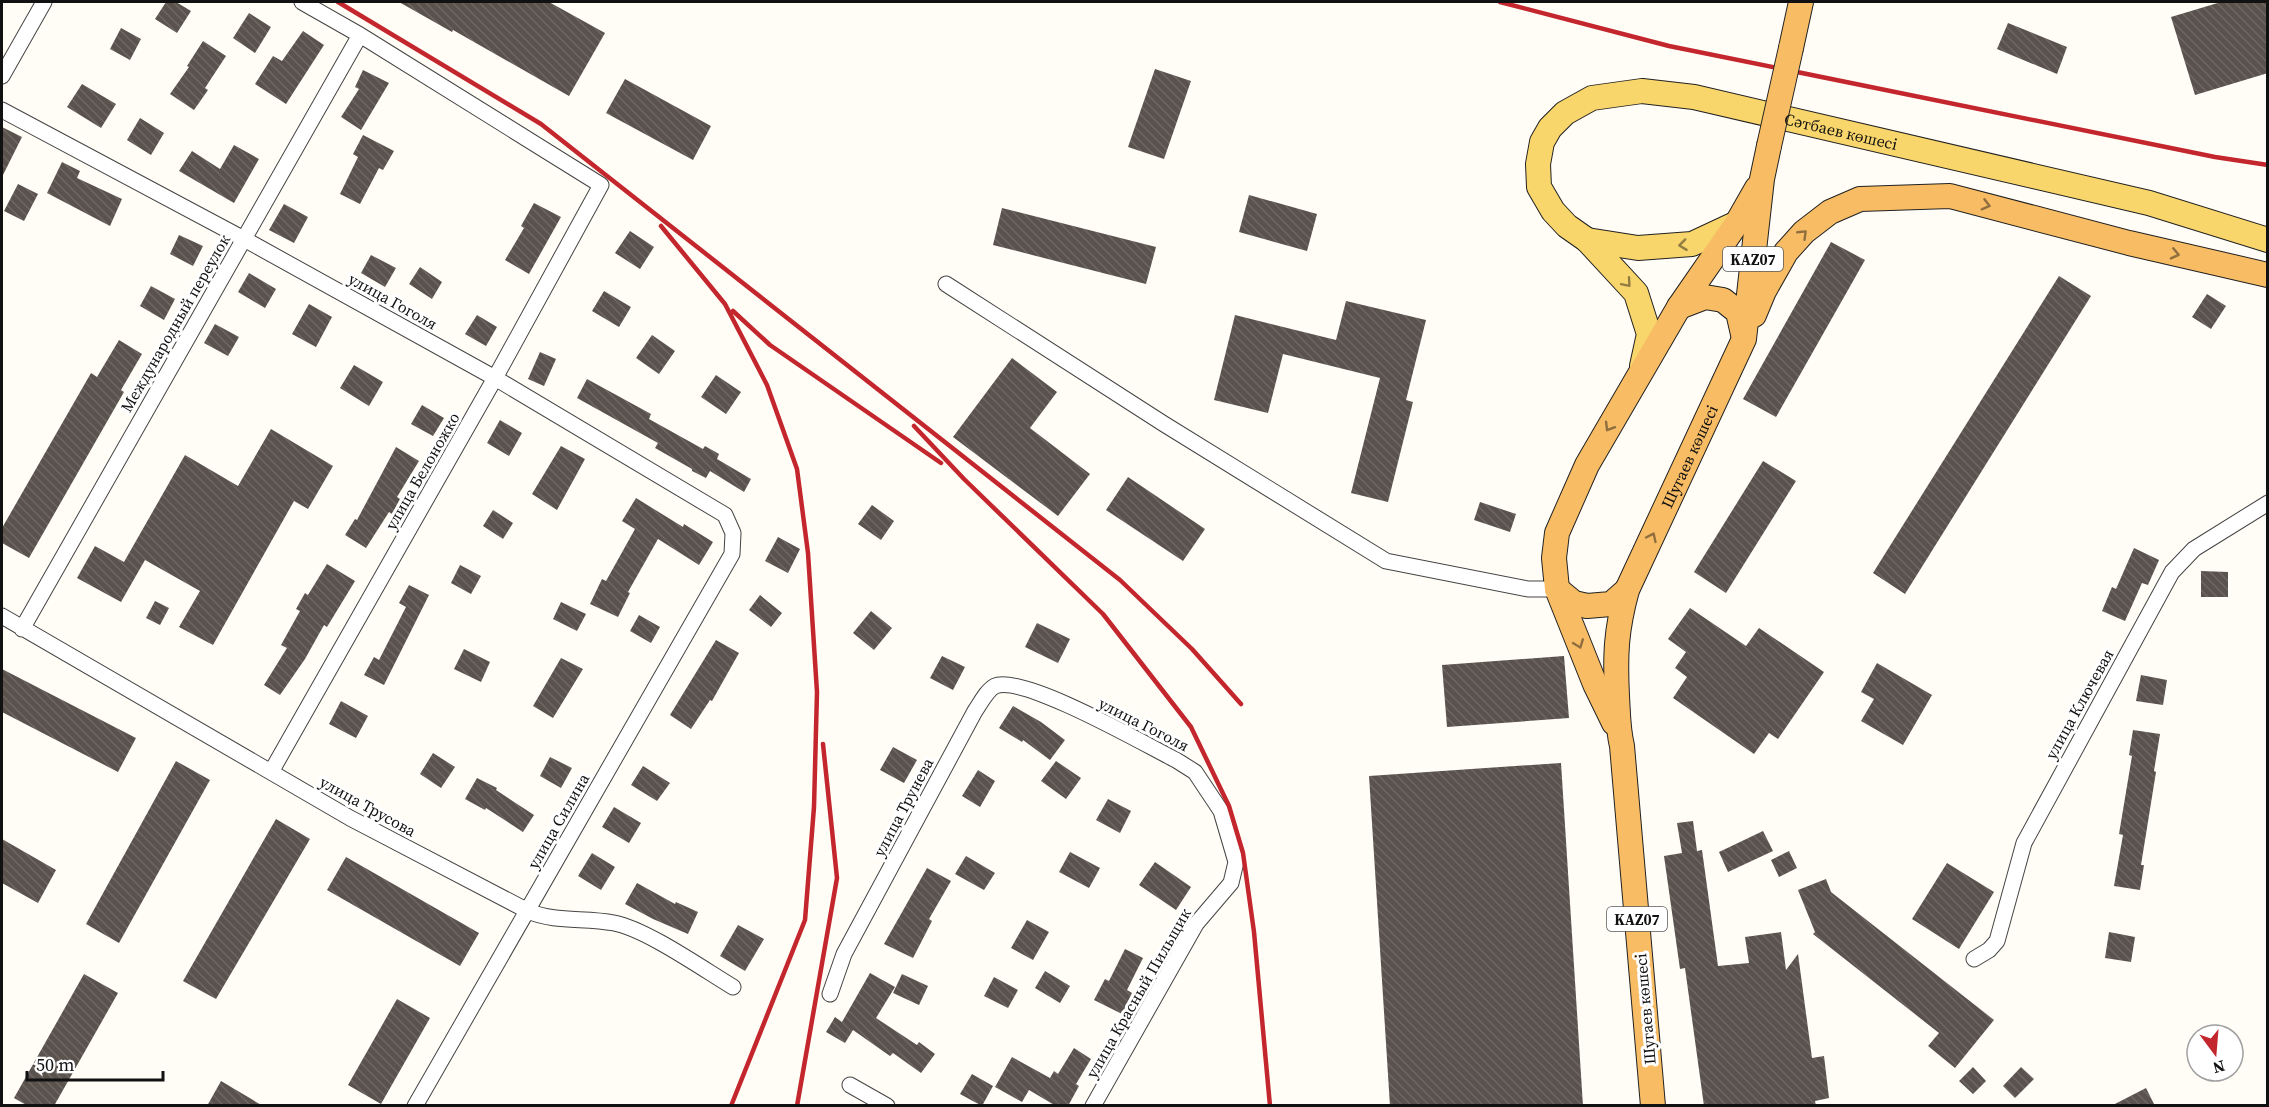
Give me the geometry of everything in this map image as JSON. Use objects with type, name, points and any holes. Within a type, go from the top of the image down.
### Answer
[{"type":"highway","name":"Шугаев көшесі","points":[[1653,1106],[1622,746],[1619,733],[1615,653],[1627,590],[1744,339],[1762,179],[1801,2]]},
{"type":"highway","name":"Шугаев көшесі","points":[[1737,223],[1762,179]]},
{"type":"highway","points":[[1744,339],[1764,291],[1786,252],[1804,232],[1830,212],[1860,200],[1950,196],[2129,243],[2268,275]]},
{"type":"highway","name":"KAZ07","points":[[1679,307],[1737,223]]},
{"type":"highway","points":[[1679,307],[1705,297],[1723,300],[1738,312],[1744,339]]},
{"type":"highway","name":"Шугаев көшесі","points":[[1619,733],[1595,684],[1557,589],[1554,558],[1557,533],[1587,465],[1679,307]]},
{"type":"highway","points":[[1557,589],[1574,603],[1587,606],[1611,604],[1627,590]]},
{"type":"main road","name":"Сәтбаев көшесі","points":[[1639,377],[1649,334],[1636,293],[1587,240],[1567,226],[1553,211],[1539,187],[1538,164],[1542,142],[1550,128],[1565,113],[1592,98],[1642,92],[1694,97],[2125,198],[2268,240]]},
{"type":"main road","name":"Сәтбаев көшесі","points":[[1587,240],[1638,248],[1692,244],[1737,223]]},
{"type":"street","points":[[2,76],[44,2]]},
{"type":"street","points":[[302,2],[360,35]]},
{"type":"street","name":"улица Белоножко","points":[[271,772],[495,378],[601,185],[360,35]]},
{"type":"street","name":"Международный переулок","points":[[22,629],[360,35]]},
{"type":"street","name":"улица Гоголя","points":[[2,110],[244,239],[495,378],[725,515],[733,533],[732,554]]},
{"type":"street","points":[[946,284],[1164,424],[1386,561],[1528,589],[1557,589]]},
{"type":"street","name":"улица Ключевая","points":[[1974,958],[1989,950],[1997,941],[2024,843],[2172,572],[2194,549],[2268,503]]},
{"type":"street","name":"улица Силина","points":[[415,1106],[732,554]]},
{"type":"street","name":"улица Трусова","points":[[2,616],[350,818],[528,911],[543,918],[616,923],[647,936],[732,987]]},
{"type":"street","name":"улица Трунева","points":[[830,994],[844,954],[975,711],[995,686],[1011,685],[1043,693]]},
{"type":"street","name":"улица Гоголя","points":[[1043,693],[1176,760],[1195,772],[1221,811],[1229,834]]},
{"type":"street","name":"улица Красный Пильщик","points":[[1093,1106],[1196,924],[1231,883],[1236,862],[1229,834]]},
{"type":"street","points":[[850,1085],[886,1106]]},
{"type":"building","points":[[166,2],[176,2],[191,11],[177,33],[155,19]]},
{"type":"building","points":[[399,2],[549,2],[605,33],[569,96]]},
{"type":"building","points":[[2221,2],[2268,2],[2268,73],[2195,95],[2171,17]]},
{"type":"building","points":[[249,13],[271,27],[255,53],[233,38]]},
{"type":"building","points":[[2008,23],[2067,47],[2057,74],[1997,49]]},
{"type":"building","points":[[121,28],[141,39],[130,60],[110,49]]},
{"type":"building","points":[[303,31],[324,45],[286,104],[255,84],[273,56],[282,61]]},
{"type":"building","points":[[203,41],[226,56],[205,88],[208,90],[194,110],[170,94],[189,67],[187,66]]},
{"type":"building","points":[[1155,69],[1191,81],[1164,159],[1128,147]]},
{"type":"building","points":[[363,70],[389,83],[361,130],[341,117],[359,89],[355,87]]},
{"type":"building","points":[[625,79],[711,126],[693,160],[606,113]]},
{"type":"building","points":[[82,84],[116,104],[101,128],[67,107]]},
{"type":"building","points":[[140,118],[164,133],[151,155],[127,140]]},
{"type":"building","points":[[2,127],[22,137],[2,177]]},
{"type":"building","points":[[363,135],[394,151],[383,170],[379,168],[360,204],[340,194],[358,157],[353,154]]},
{"type":"building","points":[[234,145],[259,159],[234,203],[179,171],[192,151],[220,169]]},
{"type":"building","points":[[62,162],[80,171],[77,178],[122,199],[110,226],[47,193]]},
{"type":"building","points":[[18,184],[38,194],[24,221],[4,211]]},
{"type":"building","points":[[1249,195],[1317,214],[1307,251],[1239,232]]},
{"type":"building","points":[[534,203],[561,217],[529,274],[505,260],[524,228],[521,226]]},
{"type":"building","points":[[284,204],[308,217],[294,243],[269,230]]},
{"type":"building","points":[[1002,208],[1156,247],[1146,284],[993,245]]},
{"type":"building","points":[[630,231],[654,247],[640,269],[615,253]]},
{"type":"building","points":[[179,235],[203,246],[193,266],[170,254]]},
{"type":"building","points":[[1831,242],[1865,260],[1776,417],[1743,399]]},
{"type":"building","points":[[371,255],[396,268],[385,287],[361,273]]},
{"type":"building","points":[[420,267],[442,282],[432,299],[409,284]]},
{"type":"building","points":[[249,273],[276,289],[265,308],[238,292]]},
{"type":"building","points":[[2059,276],[2091,296],[1905,594],[1873,573]]},
{"type":"building","points":[[151,286],[175,299],[164,320],[140,306]]},
{"type":"building","points":[[604,291],[631,307],[619,327],[592,311]]},
{"type":"building","points":[[2207,294],[2226,306],[2211,329],[2192,317]]},
{"type":"building","points":[[1346,301],[1426,320],[1406,400],[1413,402],[1388,502],[1351,493],[1380,378],[1283,354],[1268,413],[1214,400],[1235,315],[1336,340]]},
{"type":"building","points":[[309,304],[332,317],[316,347],[292,334]]},
{"type":"building","points":[[477,315],[497,327],[486,346],[465,334]]},
{"type":"building","points":[[215,324],[239,337],[228,356],[204,343]]},
{"type":"building","points":[[652,335],[675,351],[659,374],[636,358]]},
{"type":"building","points":[[119,340],[142,354],[121,390],[124,392],[29,558],[2,543],[2,528],[91,373],[97,377]]},
{"type":"building","points":[[540,352],[556,359],[544,386],[528,379]]},
{"type":"building","points":[[1012,358],[1057,392],[1030,428],[1090,474],[1058,516],[953,437]]},
{"type":"building","points":[[354,365],[383,382],[369,406],[340,388]]},
{"type":"building","points":[[716,375],[741,392],[726,414],[701,397]]},
{"type":"building","points":[[587,379],[651,414],[649,419],[703,449],[705,446],[719,454],[717,459],[751,479],[744,492],[710,471],[706,478],[692,471],[655,448],[658,443],[577,398]]},
{"type":"building","points":[[422,405],[444,418],[433,436],[411,424]]},
{"type":"building","points":[[500,420],[522,433],[509,456],[487,443]]},
{"type":"building","points":[[271,429],[333,466],[308,509],[294,501],[213,645],[179,627],[200,591],[145,560],[121,602],[77,578],[95,546],[124,562],[185,455],[238,486]]},
{"type":"building","points":[[561,446],[585,459],[557,510],[532,494]]},
{"type":"building","points":[[396,447],[419,461],[397,497],[400,499],[392,514],[389,512],[366,548],[345,535],[355,519],[357,520]]},
{"type":"building","points":[[1763,461],[1796,481],[1726,593],[1694,572]]},
{"type":"building","points":[[1128,477],[1205,529],[1183,561],[1106,510]]},
{"type":"building","points":[[636,498],[683,527],[684,524],[713,542],[699,565],[658,539],[628,592],[630,593],[618,617],[590,604],[602,579],[606,581],[635,529],[622,521]]},
{"type":"building","points":[[1480,502],[1516,514],[1510,532],[1474,520]]},
{"type":"building","points":[[872,505],[894,521],[881,540],[858,524]]},
{"type":"building","points":[[493,510],[513,523],[503,539],[483,526]]},
{"type":"building","points":[[778,537],[800,549],[788,573],[765,561]]},
{"type":"building","points":[[2134,548],[2159,560],[2148,585],[2142,583],[2125,621],[2102,611],[2112,587],[2116,589]]},
{"type":"building","points":[[327,564],[355,581],[327,627],[324,625],[305,659],[280,695],[264,685],[287,648],[281,645],[300,611],[296,609],[305,593],[308,595]]},
{"type":"building","points":[[460,565],[481,576],[471,594],[451,583]]},
{"type":"building","points":[[2201,571],[2228,572],[2228,597],[2201,597]]},
{"type":"building","points":[[409,585],[429,595],[384,685],[364,675],[374,657],[379,660],[406,607],[399,603]]},
{"type":"building","points":[[760,595],[782,613],[771,627],[749,610]]},
{"type":"building","points":[[155,601],[169,608],[160,625],[146,618]]},
{"type":"building","points":[[561,602],[586,614],[577,631],[553,619]]},
{"type":"building","points":[[1690,608],[1746,646],[1759,628],[1824,672],[1778,739],[1769,733],[1754,754],[1673,698],[1687,677],[1675,668],[1686,652],[1668,639]]},
{"type":"building","points":[[871,611],[892,628],[874,650],[853,633]]},
{"type":"building","points":[[639,615],[660,627],[651,643],[630,631]]},
{"type":"building","points":[[1037,623],[1070,639],[1058,663],[1025,647]]},
{"type":"building","points":[[716,640],[739,653],[712,701],[710,700],[691,729],[670,715]]},
{"type":"building","points":[[464,649],[490,662],[481,682],[454,669]]},
{"type":"building","points":[[942,656],[965,667],[953,690],[930,678]]},
{"type":"building","points":[[1564,656],[1569,718],[1447,727],[1442,665]]},
{"type":"building","points":[[561,658],[583,669],[553,718],[533,706]]},
{"type":"building","points":[[1877,663],[1932,695],[1903,745],[1861,721],[1874,699],[1861,692]]},
{"type":"building","points":[[2,669],[136,738],[118,772],[2,712]]},
{"type":"building","points":[[2141,675],[2167,680],[2163,705],[2136,701]]},
{"type":"building","points":[[341,701],[368,716],[356,738],[329,724]]},
{"type":"building","points":[[1013,706],[1041,722],[1065,740],[1050,760],[1023,740],[1022,742],[999,728]]},
{"type":"building","points":[[2133,730],[2160,734],[2141,865],[2144,865],[2140,890],[2114,886],[2123,835],[2119,834],[2132,756],[2129,755]]},
{"type":"building","points":[[893,747],[917,760],[904,783],[880,770]]},
{"type":"building","points":[[433,753],[455,767],[441,788],[420,774]]},
{"type":"building","points":[[550,757],[572,768],[561,788],[540,776]]},
{"type":"building","points":[[176,761],[210,780],[119,943],[86,924]]},
{"type":"building","points":[[1056,761],[1081,778],[1066,799],[1041,781]]},
{"type":"building","points":[[1561,763],[1583,1106],[1390,1106],[1369,776]]},
{"type":"building","points":[[643,766],[670,783],[657,801],[631,785]]},
{"type":"building","points":[[978,770],[995,781],[980,807],[962,796]]},
{"type":"building","points":[[477,778],[497,788],[496,790],[534,815],[523,832],[486,808],[485,810],[465,799]]},
{"type":"building","points":[[1108,799],[1131,811],[1120,833],[1096,820]]},
{"type":"building","points":[[614,807],[641,823],[629,843],[602,827]]},
{"type":"building","points":[[276,819],[310,839],[216,999],[183,981]]},
{"type":"building","points":[[1693,821],[1697,851],[1702,850],[1718,966],[1749,963],[1745,937],[1781,932],[1786,970],[1798,954],[1812,1058],[1824,1056],[1829,1098],[1815,1101],[1816,1106],[1704,1106],[1685,968],[1680,969],[1664,856],[1682,853],[1677,823]]},
{"type":"building","points":[[1763,831],[1773,851],[1728,872],[1719,852]]},
{"type":"building","points":[[2,839],[56,870],[38,903],[2,883]]},
{"type":"building","points":[[1789,851],[1797,868],[1779,877],[1771,860]]},
{"type":"building","points":[[1070,852],[1100,868],[1089,888],[1059,872]]},
{"type":"building","points":[[592,853],[615,867],[601,890],[578,876]]},
{"type":"building","points":[[966,856],[995,873],[984,890],[955,874]]},
{"type":"building","points":[[346,857],[479,933],[460,966],[327,890]]},
{"type":"building","points":[[1155,862],[1191,887],[1176,910],[1139,885]]},
{"type":"building","points":[[1947,863],[1994,892],[1959,949],[1912,919]]},
{"type":"building","points":[[927,868],[951,881],[929,919],[932,921],[913,958],[884,944]]},
{"type":"building","points":[[1826,879],[1831,892],[1994,1020],[1955,1068],[1928,1046],[1939,1033],[1813,934],[1815,932],[1798,890]]},
{"type":"building","points":[[637,883],[675,904],[676,902],[698,912],[688,934],[625,904]]},
{"type":"building","points":[[1027,920],[1049,932],[1033,960],[1011,948]]},
{"type":"building","points":[[738,925],[764,939],[745,971],[720,956]]},
{"type":"building","points":[[2109,932],[2135,937],[2131,962],[2105,958]]},
{"type":"building","points":[[1125,949],[1143,958],[1127,990],[1132,993],[1122,1014],[1094,1000],[1105,979],[1109,981]]},
{"type":"building","points":[[1045,971],[1070,986],[1060,1003],[1035,988]]},
{"type":"building","points":[[870,973],[895,987],[876,1018],[917,1045],[919,1042],[935,1054],[921,1073],[893,1053],[890,1056],[853,1030],[845,1043],[826,1032],[835,1017],[842,1022]]},
{"type":"building","points":[[84,974],[118,993],[54,1106],[28,1106],[14,1098]]},
{"type":"building","points":[[902,974],[928,986],[919,1005],[893,993]]},
{"type":"building","points":[[994,977],[1018,990],[1008,1008],[984,996]]},
{"type":"building","points":[[397,999],[430,1018],[381,1104],[348,1085]]},
{"type":"building","points":[[1074,1048],[1091,1059],[1076,1084],[1079,1086],[1068,1106],[1056,1106],[1029,1090],[1022,1102],[995,1087],[1012,1057],[1050,1078],[1054,1071],[1058,1074]]},
{"type":"building","points":[[1973,1067],[1986,1081],[1973,1094],[1959,1081]]},
{"type":"building","points":[[2021,1067],[2034,1079],[2015,1098],[2003,1086]]},
{"type":"building","points":[[972,1074],[993,1086],[982,1106],[960,1094]]},
{"type":"building","points":[[221,1081],[263,1106],[207,1106]]},
{"type":"building","points":[[2146,1088],[2155,1106],[2111,1106]]},
{"type":"railway","points":[[338,2],[541,124],[1120,580],[1192,649],[1241,704]]},
{"type":"railway","points":[[1500,2],[1669,46],[2215,157],[2268,165]]},
{"type":"railway","points":[[661,226],[725,304],[767,385],[797,469],[808,553],[817,692],[814,807],[805,920],[731,1106]]},
{"type":"railway","points":[[733,311],[770,345],[941,463]]},
{"type":"railway","points":[[914,426],[964,479],[1103,614],[1191,727],[1229,806],[1243,853],[1254,932],[1270,1106]]},
{"type":"railway","points":[[797,1106],[837,878],[823,744]]}]
